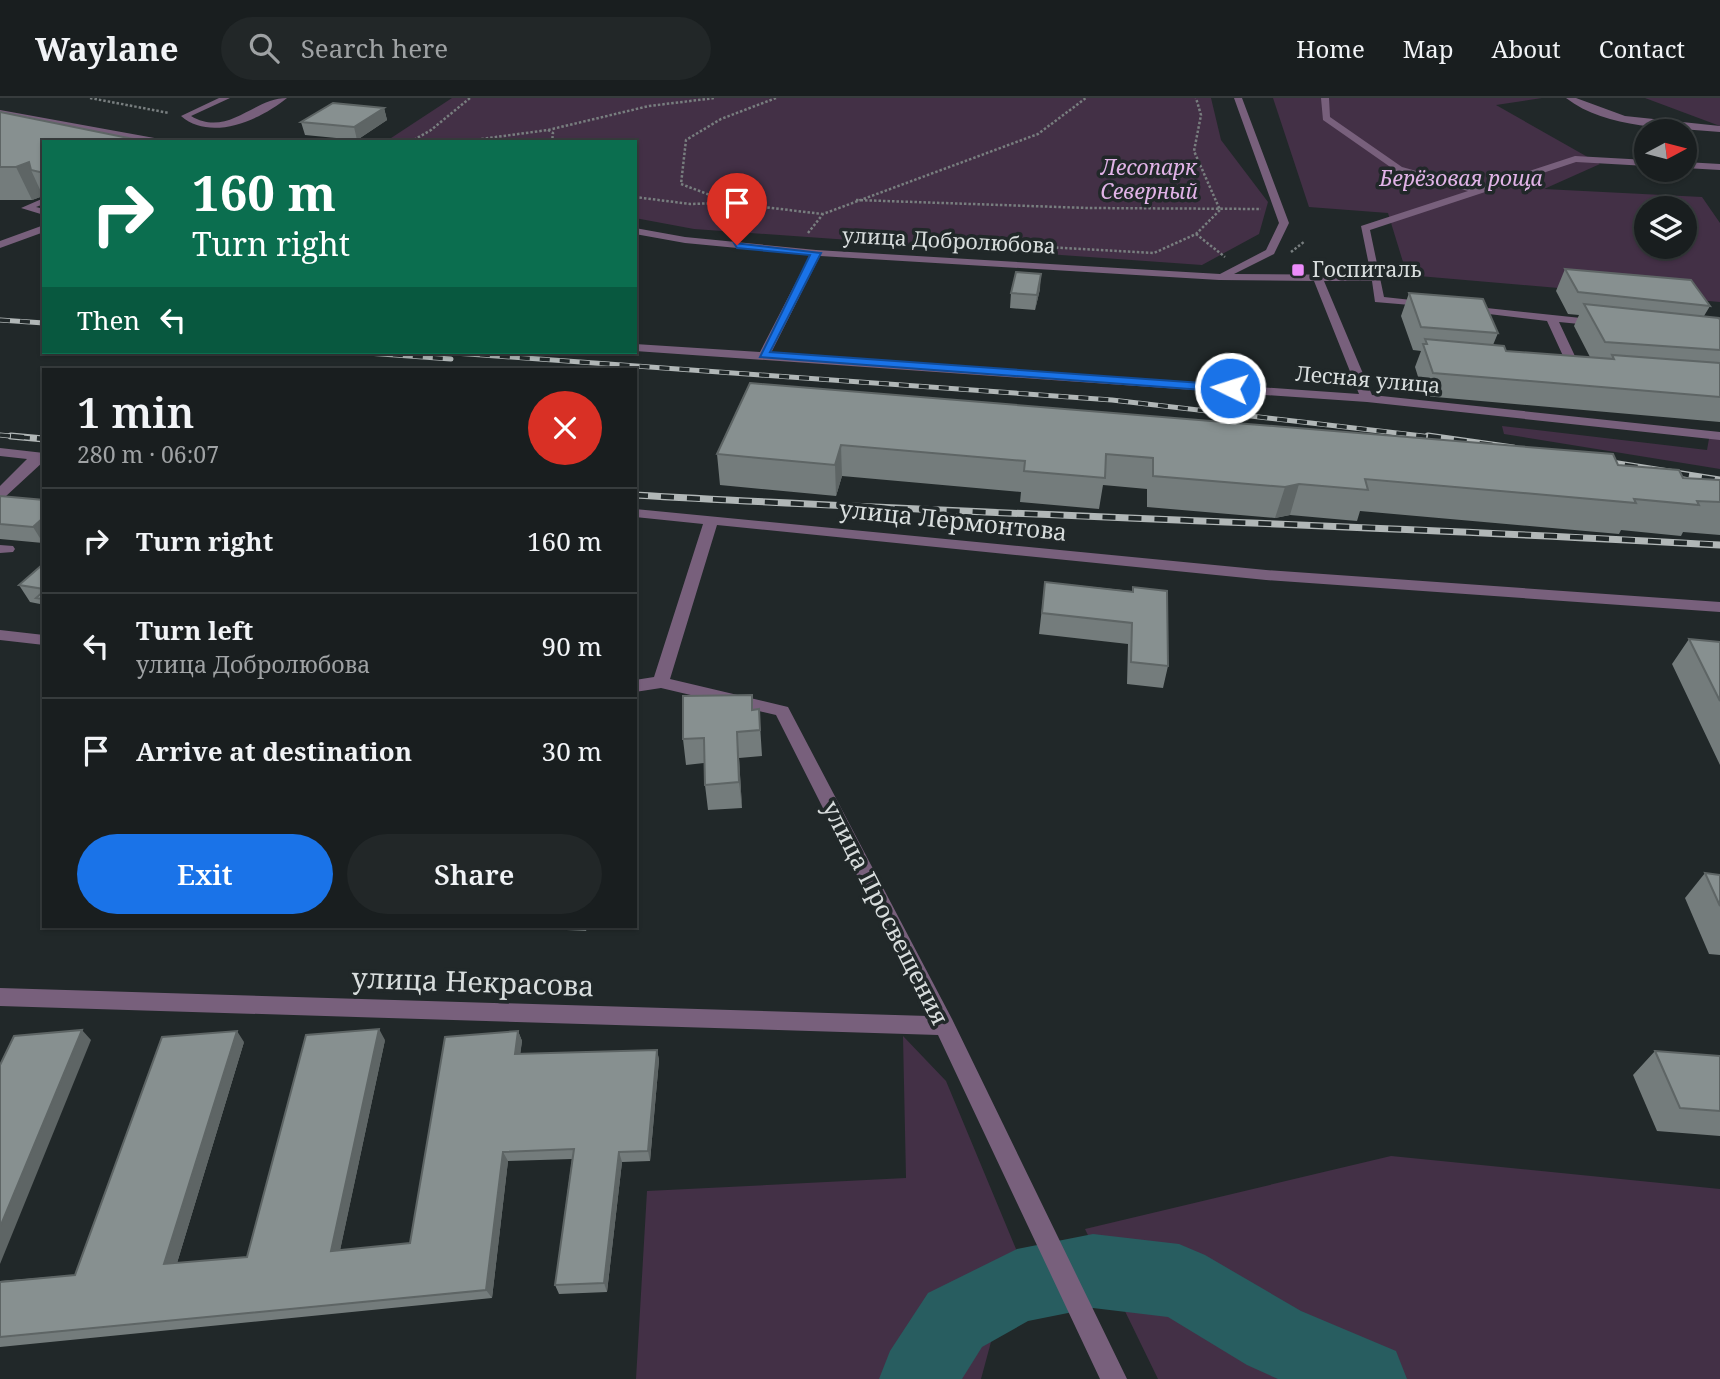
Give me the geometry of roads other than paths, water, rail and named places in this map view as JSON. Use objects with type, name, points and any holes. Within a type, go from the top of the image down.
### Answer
[{"type":"street","points":[[226,98],[185,116],[194,123],[227,124],[283,98]]},
{"type":"street","points":[[1219,277],[1270,252],[1284,223],[1238,98]]},
{"type":"street","points":[[1325,98],[1326,118],[1399,169],[1479,191]]},
{"type":"street","points":[[1570,98],[1595,113],[1617,119],[1720,129]]},
{"type":"street","points":[[0,113],[149,140]]},
{"type":"street","points":[[1445,307],[1379,300],[1377,278],[1365,228],[1575,159],[1634,162]]},
{"type":"street","points":[[1698,166],[1720,167]]},
{"type":"street","points":[[42,202],[26,208],[42,212]]},
{"type":"street","points":[[0,245],[42,229]]},
{"type":"street","name":"улица Добролюбова","points":[[637,231],[685,240],[816,253],[1219,277],[1377,278]]},
{"type":"street","points":[[764,355],[816,253]]},
{"type":"street","points":[[1317,276],[1367,398]]},
{"type":"street","points":[[1458,308],[1616,325]]},
{"type":"street","points":[[1551,318],[1575,369]]},
{"type":"street","name":"Лесная улица","points":[[637,347],[1367,398],[1720,436]]},
{"type":"street","points":[[0,452],[41,456]]},
{"type":"street","points":[[0,494],[41,456]]},
{"type":"street","name":"улица Лермонтова","points":[[637,513],[1266,575],[1720,607]]},
{"type":"street","points":[[637,686],[661,682],[711,521]]},
{"type":"street","points":[[0,635],[42,640]]},
{"type":"street","name":"улица Просвещения","points":[[661,682],[782,712],[944,1026],[1114,1379]]},
{"type":"street","name":"улица Некрасова","points":[[0,997],[944,1026]]},
{"type":"waterway","points":[[918,1379],[955,1320],[1017,1286],[1093,1271],[1179,1281],[1274,1338],[1368,1379]]},
{"type":"railway","points":[[0,320],[42,323]]},
{"type":"railway","points":[[381,354],[451,359]]},
{"type":"railway","points":[[468,354],[1112,400],[1440,438]]},
{"type":"railway","points":[[0,435],[30,438]]},
{"type":"railway","points":[[11,436],[42,439]]},
{"type":"railway","points":[[1428,436],[1513,448]]},
{"type":"railway","points":[[1599,461],[1720,480]]},
{"type":"railway","points":[[637,495],[1720,545]]},
{"type":"place","name":"Госпиталь","points":[[1298,270]]},
{"type":"park label","name":"Берёзовая роща","points":[[1461,179]]},
{"type":"park label","name":"Лесопарк Северный","points":[[1149,180]]}]
